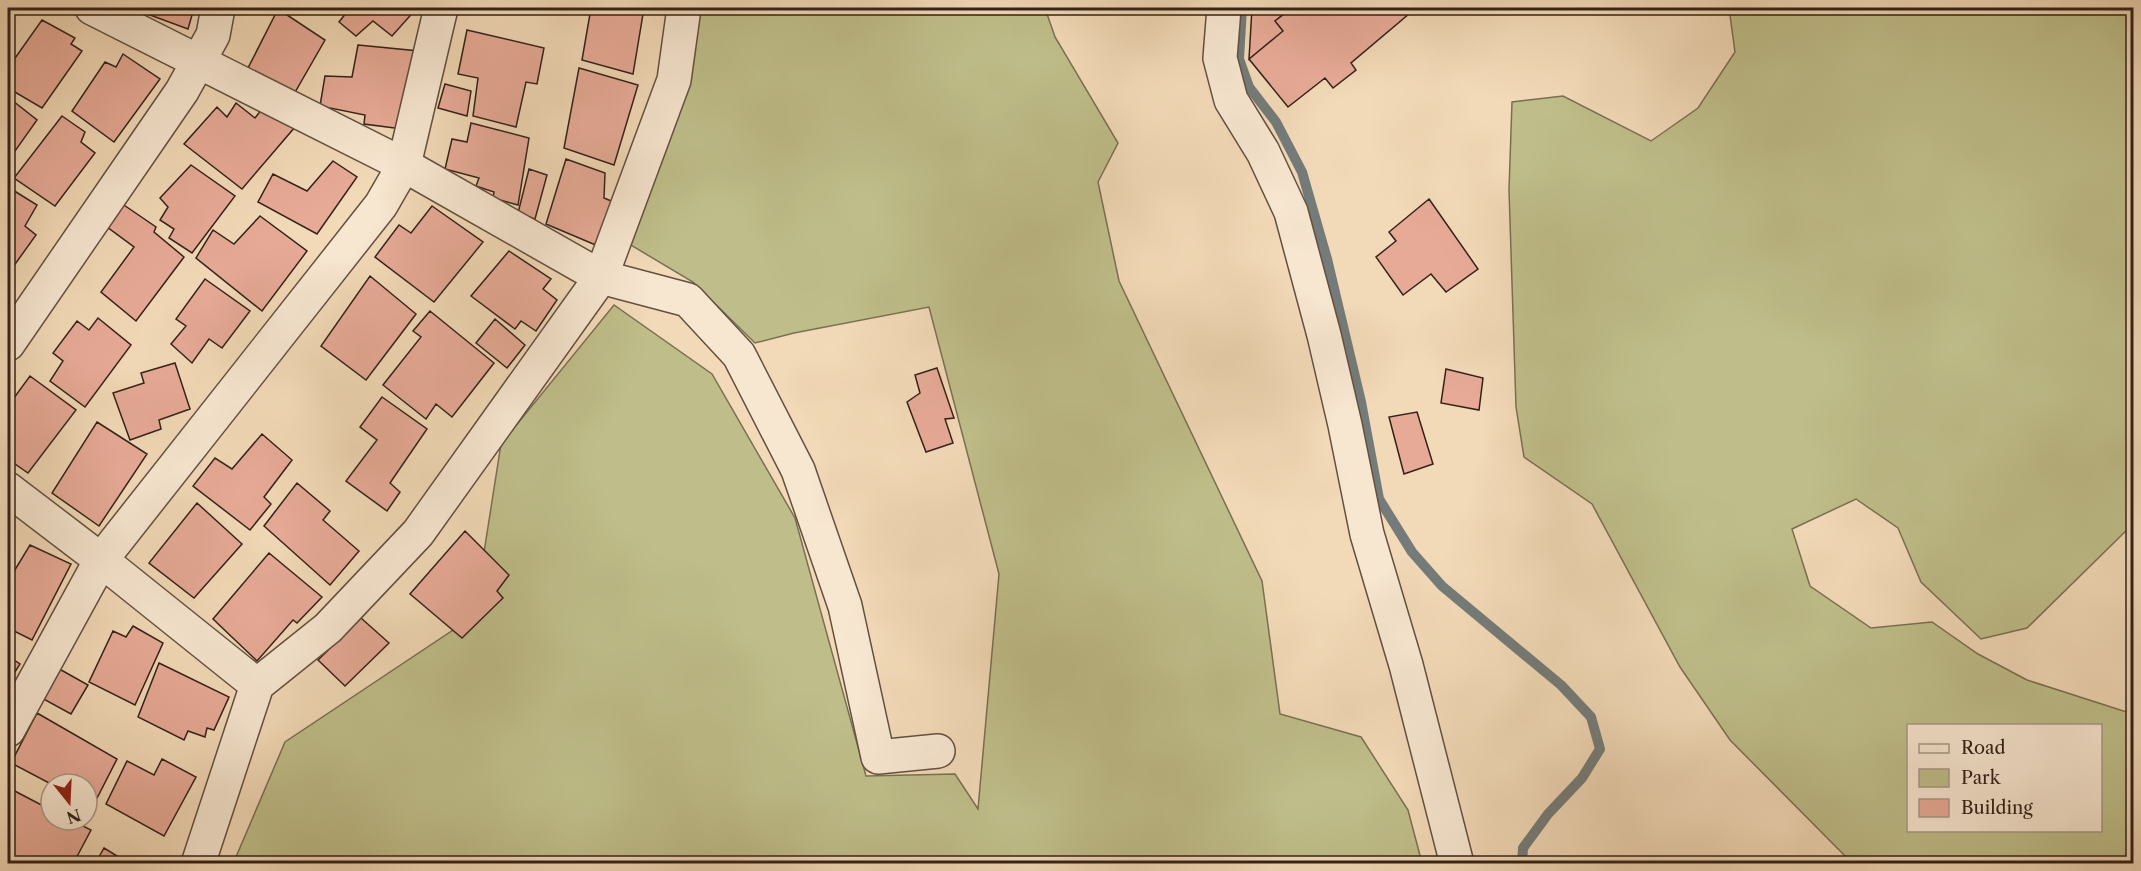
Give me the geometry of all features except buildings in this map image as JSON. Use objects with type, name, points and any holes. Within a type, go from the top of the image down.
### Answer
[{"type":"street","points":[[92,8],[404,165],[601,277],[688,300],[739,355],[798,470],[845,606],[878,757],[938,751]]},
{"type":"street","points":[[8,344],[182,91],[213,35],[218,8]]},
{"type":"street","points":[[8,730],[101,560],[381,205],[404,165],[441,8]]},
{"type":"street","points":[[198,864],[257,685],[328,628],[418,532],[601,277],[674,80],[684,8]]},
{"type":"street","points":[[1224,8],[1220,58],[1231,100],[1263,152],[1291,212],[1340,403],[1367,534],[1406,665],[1457,864]]},
{"type":"street","points":[[8,489],[257,685]]},
{"type":"green space","points":[[698,8],[1045,8],[1055,37],[1118,143],[1098,182],[1119,281],[1262,581],[1280,714],[1361,737],[1408,810],[1422,863],[233,864],[285,742],[474,616],[501,444],[614,305],[712,374],[795,518],[866,776],[955,774],[978,809],[999,574],[929,307],[794,333],[755,343],[693,282],[629,244]]},
{"type":"green space","points":[[1729,8],[2133,8],[2133,524],[2027,628],[1981,639],[1921,582],[1898,528],[1856,499],[1792,529],[1810,586],[1871,628],[1932,622],[1978,654],[2027,680],[2133,714],[2133,863],[1859,864],[1845,856],[1730,740],[1680,667],[1592,504],[1524,457],[1516,407],[1509,190],[1512,102],[1563,96],[1651,141],[1698,108],[1735,52]]},
{"type":"waterway","points":[[1242,8],[1239,59],[1249,87],[1276,122],[1302,172],[1327,259],[1361,402],[1379,499],[1412,552],[1442,586],[1561,685],[1591,717],[1600,749],[1582,778],[1548,814],[1523,848],[1522,864]]}]
